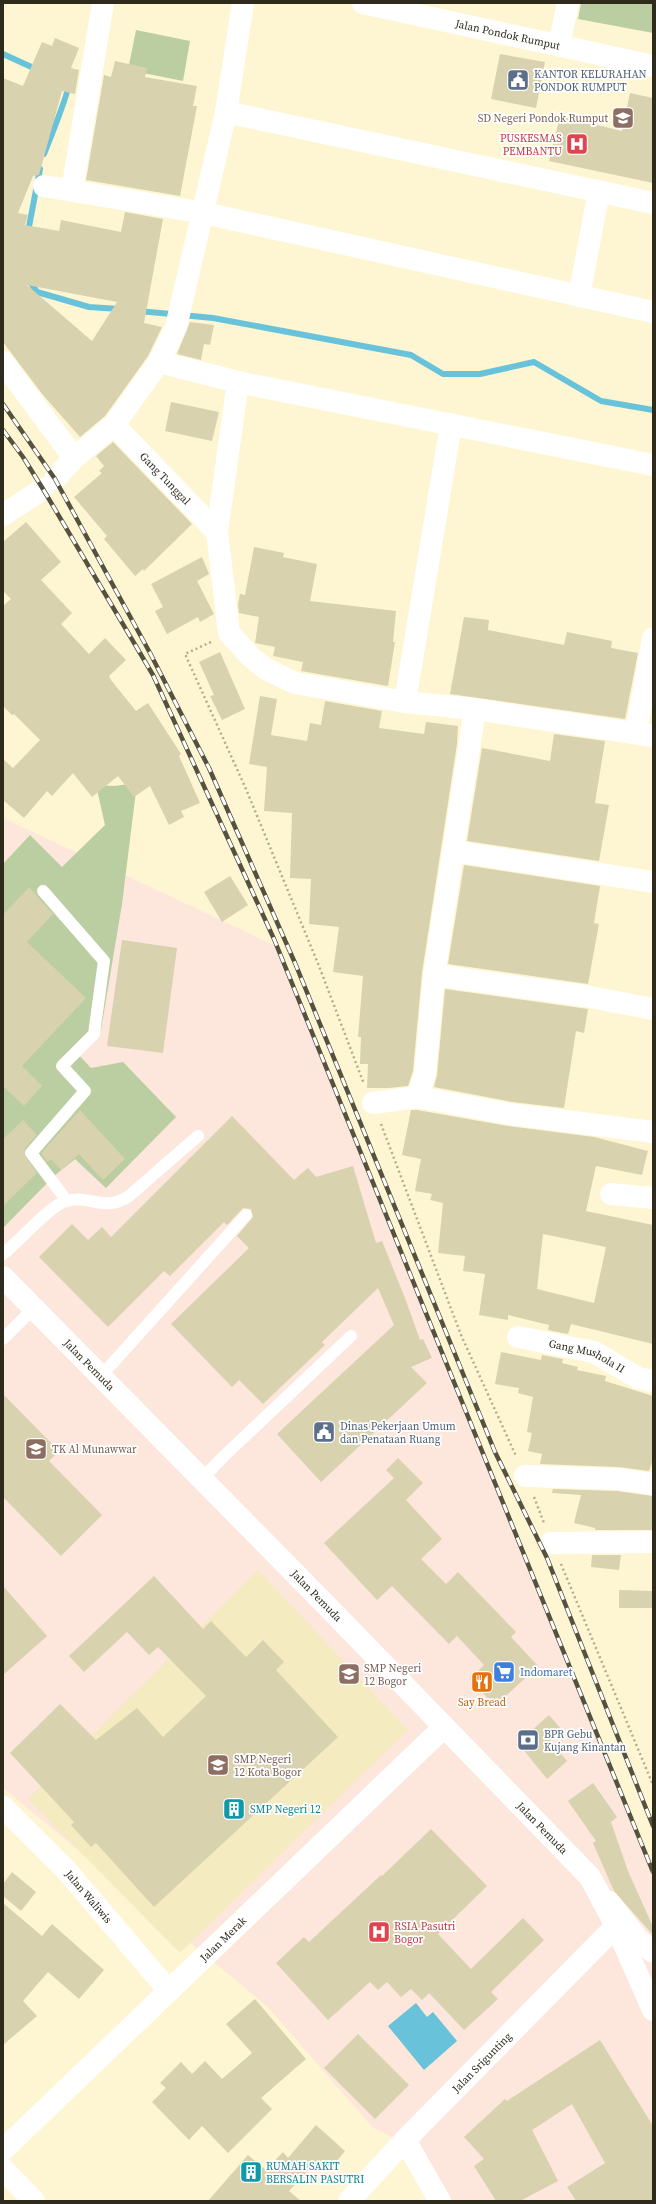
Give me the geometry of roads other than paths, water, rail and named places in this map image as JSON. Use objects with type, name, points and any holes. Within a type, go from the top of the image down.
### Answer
[{"type":"street","points":[[72,191],[103,3]]},
{"type":"street","points":[[4,512],[49,484],[74,458],[114,425],[159,362],[176,327],[204,213],[226,112],[244,3]]},
{"type":"street","name":"Jalan Pondok Rumput","points":[[363,3],[653,66]]},
{"type":"street","points":[[559,45],[568,3]]},
{"type":"street","points":[[226,112],[653,202]]},
{"type":"street","points":[[44,186],[204,213],[653,312]]},
{"type":"street","points":[[578,296],[599,191]]},
{"type":"street","points":[[3,362],[74,458]]},
{"type":"street","points":[[159,362],[238,382],[653,465]]},
{"type":"street","points":[[238,382],[217,532],[229,633],[251,657],[266,669],[295,683],[404,702],[475,709],[644,735],[653,638]]},
{"type":"street","points":[[404,702],[451,424]]},
{"type":"street","name":"Gang Tunggal","points":[[114,425],[217,532]]},
{"type":"street","points":[[416,1097],[425,1074],[434,975],[475,709]]},
{"type":"street","points":[[453,851],[653,882]]},
{"type":"street","points":[[434,975],[584,996],[653,1009]]},
{"type":"street","points":[[373,1103],[416,1097],[510,1114],[653,1132]]},
{"type":"street","points":[[611,1194],[653,1198]]},
{"type":"street","name":"Jalan Pemuda","points":[[3,1277],[590,1877],[616,1926],[653,2010]]},
{"type":"street","name":"Gang Mushola II","points":[[518,1337],[594,1352],[638,1378],[653,1381]]},
{"type":"street","points":[[525,1476],[618,1480],[653,1484]]},
{"type":"street","points":[[551,1543],[653,1542]]},
{"type":"street","name":"Jalan Merak","points":[[3,2150],[443,1728]]},
{"type":"street","name":"Jalan Waliwis","points":[[3,1807],[67,1871],[170,1991]]},
{"type":"street","points":[[590,1877],[638,1939],[653,1952]]},
{"type":"street","name":"Jalan Srigunting","points":[[349,2201],[405,2140],[616,1926]]},
{"type":"street","points":[[405,2140],[440,2201]]},
{"type":"street","points":[[3,2170],[34,2201]]},
{"type":"lane","points":[[44,891],[104,962],[94,1034],[62,1066],[85,1091],[31,1152],[67,1201]]},
{"type":"lane","points":[[3,1254],[19,1242],[53,1208],[67,1201],[119,1203],[198,1136]]},
{"type":"lane","points":[[101,1376],[246,1215]]},
{"type":"lane","points":[[3,1339],[34,1308]]},
{"type":"lane","points":[[202,1480],[222,1457],[351,1336]]},
{"type":"water","points":[[416,2003],[427,2017],[433,2012],[457,2041],[424,2070],[388,2026]]},
{"type":"waterway","points":[[3,54],[38,70]]},
{"type":"waterway","points":[[44,154],[62,108],[68,86]]},
{"type":"waterway","points":[[28,232],[40,169]]},
{"type":"waterway","points":[[29,280],[37,292],[89,307],[119,309]]},
{"type":"waterway","points":[[139,311],[213,318],[411,355],[443,374],[480,374],[534,362],[601,401],[653,410]]},
{"type":"railway","points":[[3,404],[55,479],[150,653],[209,768],[295,963],[495,1452],[547,1558],[653,1826]]},
{"type":"railway","points":[[3,430],[23,457],[43,489],[153,675],[274,939],[653,1872]]},
{"type":"place","name":"KANTOR KELURAHAN PONDOK RUMPUT","points":[[518,80]]},
{"type":"place","name":"SD Negeri Pondok Rumput","points":[[623,118]]},
{"type":"place","name":"PUSKESMAS PEMBANTU","points":[[577,144]]},
{"type":"place","name":"Dinas Pekerjaan Umum dan Penataan Ruang","points":[[324,1432]]},
{"type":"place","name":"TK Al Munawwar","points":[[36,1449]]},
{"type":"place","name":"Indomaret","points":[[504,1672]]},
{"type":"place","name":"SMP Negeri 12 Bogor","points":[[349,1674]]},
{"type":"place","name":"Say Bread","points":[[482,1682]]},
{"type":"place","name":"BPR Gebu Kujang Kinantan","points":[[528,1740]]},
{"type":"place","name":"SMP Negeri 12 Kota Bogor","points":[[218,1765]]},
{"type":"place","name":"SMP Negeri 12","points":[[234,1809]]},
{"type":"place","name":"RSIA Pasutri Bogor","points":[[379,1932]]},
{"type":"place","name":"RUMAH SAKIT BERSALIN PASUTRI","points":[[251,2172]]}]
